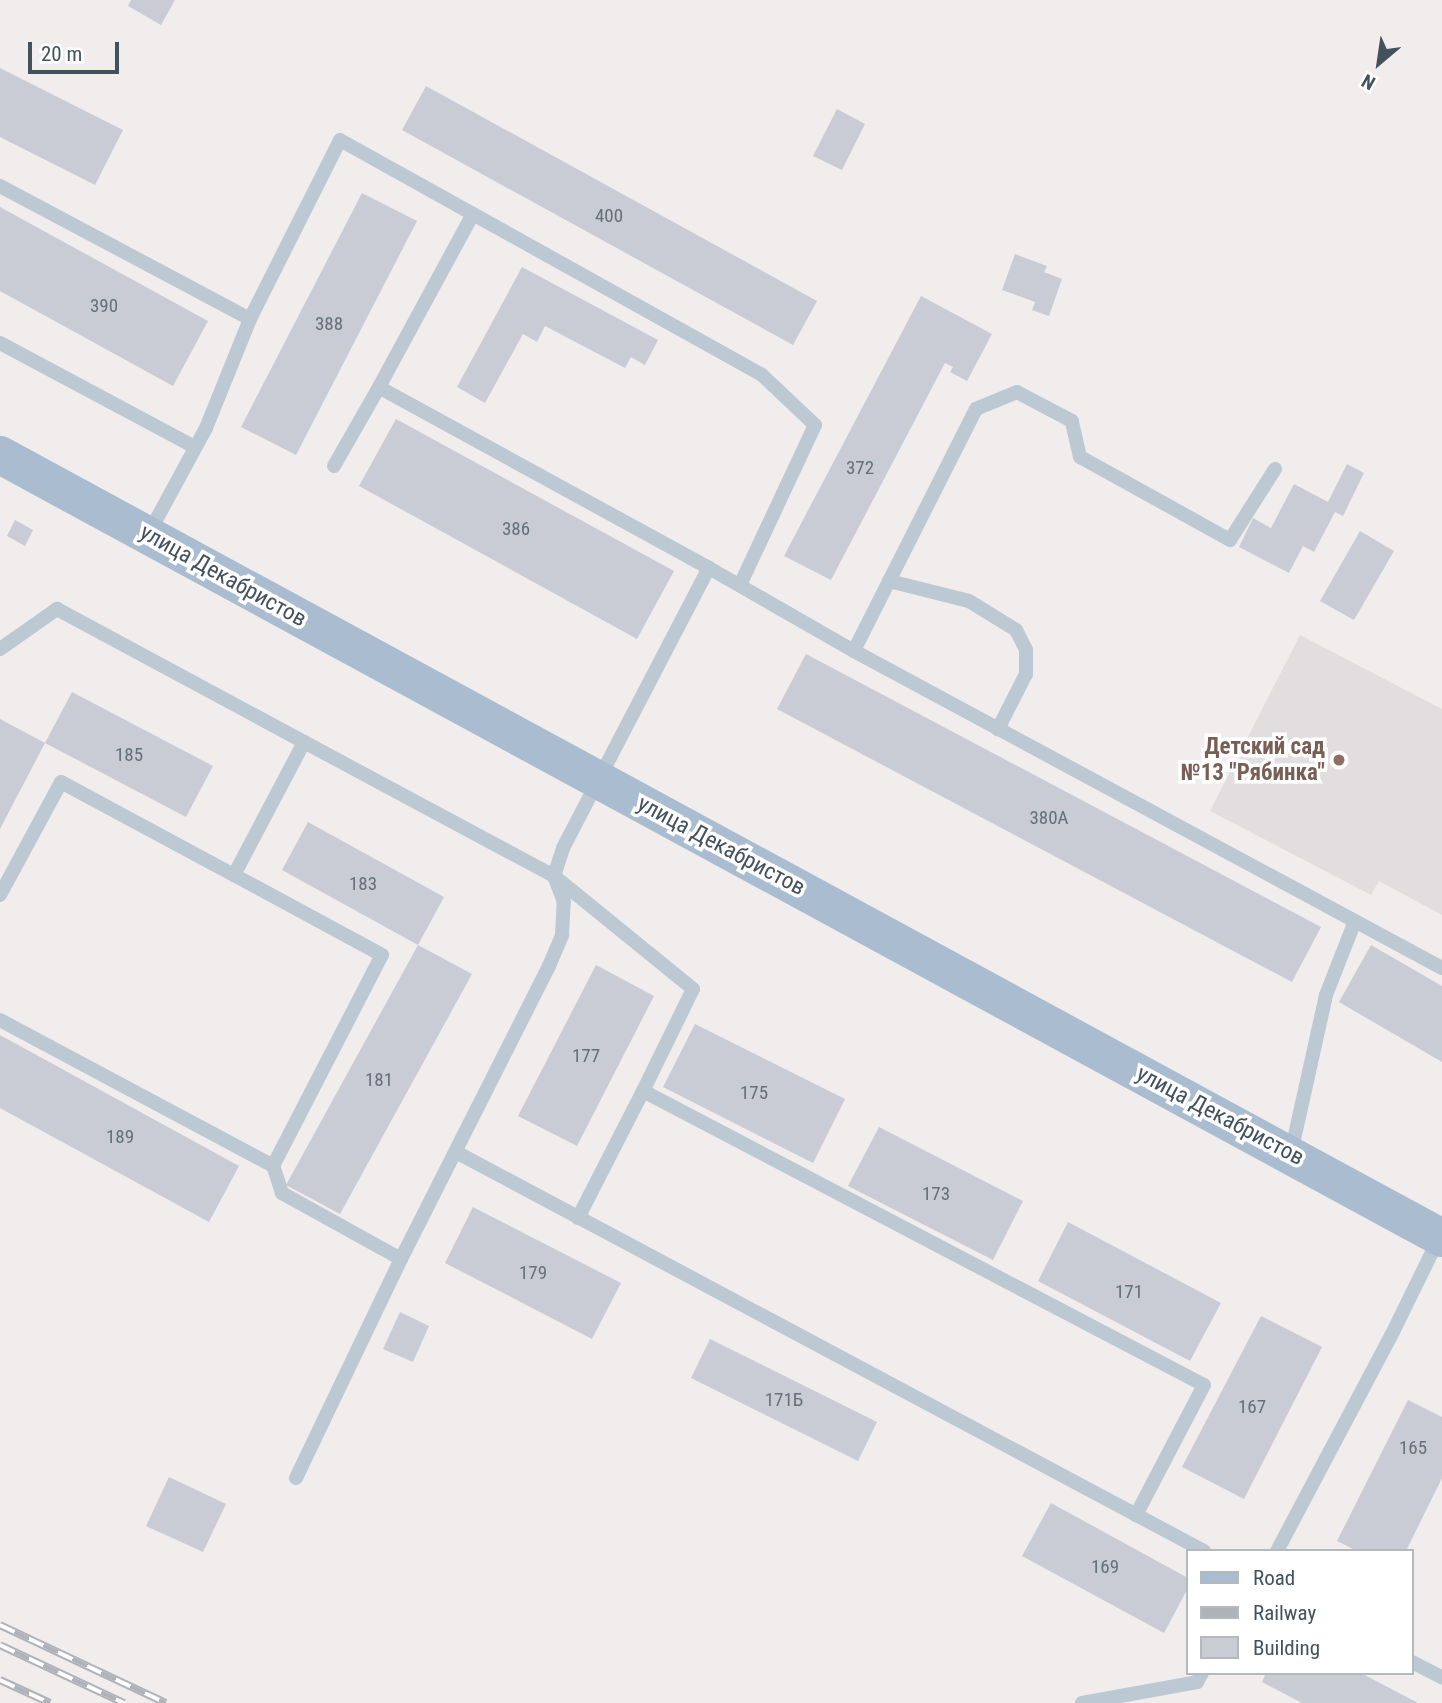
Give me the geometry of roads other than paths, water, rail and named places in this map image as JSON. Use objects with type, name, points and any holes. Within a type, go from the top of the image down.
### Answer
[{"type":"main road","name":"улица Декабристов","points":[[0,455],[1441,1237]]},
{"type":"lane","points":[[148,535],[195,447],[250,320],[340,140],[761,375],[815,425],[740,585]]},
{"type":"lane","points":[[0,186],[250,320]]},
{"type":"lane","points":[[334,466],[472,216]]},
{"type":"lane","points":[[0,343],[195,447]]},
{"type":"lane","points":[[379,387],[740,585],[854,651],[1442,968]]},
{"type":"lane","points":[[854,651],[976,409],[1017,392],[1072,421],[1080,457],[1230,540],[1275,469]]},
{"type":"lane","points":[[296,1478],[401,1259],[520,1027],[562,936],[564,902],[554,876],[563,848],[709,568]]},
{"type":"lane","points":[[889,581],[969,601],[1016,630],[1026,650],[1026,674],[998,729]]},
{"type":"lane","points":[[0,649],[57,609],[554,876],[693,989],[578,1218]]},
{"type":"lane","points":[[234,874],[304,742]]},
{"type":"lane","points":[[0,895],[61,782],[382,955],[273,1166]]},
{"type":"lane","points":[[1291,1155],[1326,995],[1355,921]]},
{"type":"lane","points":[[0,1020],[273,1166],[282,1192],[401,1259]]},
{"type":"lane","points":[[643,1091],[1204,1385],[1136,1515]]},
{"type":"lane","points":[[456,1152],[1200,1549]]},
{"type":"lane","points":[[1278,1549],[1441,1237]]},
{"type":"lane","points":[[1414,1663],[1442,1677]]},
{"type":"lane","points":[[1082,1703],[1197,1682],[1201,1675]]},
{"type":"railway","points":[[0,1625],[166,1703]]},
{"type":"railway","points":[[0,1645],[124,1703]]},
{"type":"railway","points":[[0,1680],[50,1703]]},
{"type":"place","name":"Детский сад №13 \"Рябинка\"","points":[[1339,760]]}]
